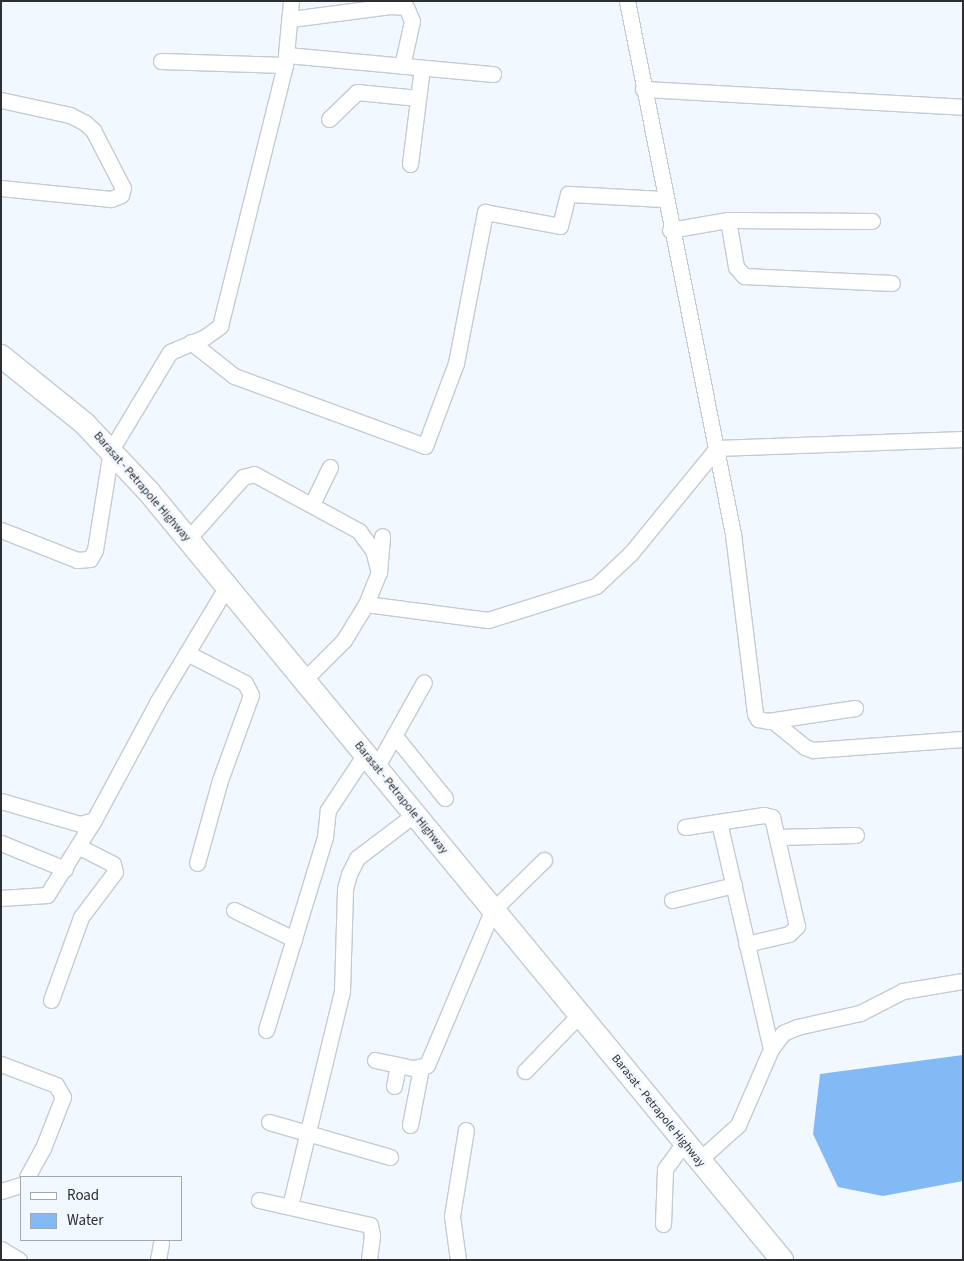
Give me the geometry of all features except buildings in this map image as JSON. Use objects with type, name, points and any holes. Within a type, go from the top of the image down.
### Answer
[{"type":"highway","name":"Barasat - Petrapole Highway","points":[[1,356],[60,401],[111,450],[188,539],[415,814],[492,911],[580,1015],[776,1258]]},
{"type":"street","points":[[1,530],[68,558],[84,561],[90,559],[95,550],[111,450],[170,352],[213,332],[224,318],[286,60],[291,19],[291,1]]},
{"type":"street","points":[[627,1],[670,230],[717,448],[733,534],[755,714],[763,721],[855,708]]},
{"type":"street","points":[[291,19],[390,6],[406,7],[412,21],[402,66]]},
{"type":"street","points":[[161,60],[286,60],[402,66],[493,74]]},
{"type":"street","points":[[410,164],[422,68]]},
{"type":"street","points":[[643,89],[963,107]]},
{"type":"street","points":[[328,119],[357,92],[418,98]]},
{"type":"street","points":[[1,100],[70,115],[85,123],[93,130],[123,188],[121,195],[111,199],[1,188]]},
{"type":"street","points":[[191,342],[234,376],[425,446],[456,363],[486,212],[560,226],[568,194],[664,198]]},
{"type":"street","points":[[670,230],[728,220],[872,221]]},
{"type":"street","points":[[728,220],[736,267],[744,276],[892,283]]},
{"type":"street","points":[[366,604],[488,620],[596,586],[631,553],[717,448],[963,439]]},
{"type":"street","points":[[312,504],[330,467]]},
{"type":"street","points":[[188,539],[242,477],[248,474],[261,477],[359,531],[373,550],[379,572]]},
{"type":"street","points":[[304,680],[344,640],[366,604],[379,572],[382,536]]},
{"type":"street","points":[[1,898],[47,895],[94,820],[187,653],[227,586]]},
{"type":"street","points":[[187,653],[245,683],[251,695],[220,780],[197,863]]},
{"type":"street","points":[[266,1030],[325,837],[328,810],[394,734],[424,682]]},
{"type":"street","points":[[773,720],[813,750],[963,739]]},
{"type":"street","points":[[394,734],[445,798]]},
{"type":"street","points":[[1,802],[80,824],[94,820]]},
{"type":"street","points":[[290,1206],[342,991],[345,889],[349,874],[357,858],[415,814]]},
{"type":"street","points":[[685,827],[769,815],[777,837],[797,926],[789,934],[746,944]]},
{"type":"street","points":[[719,822],[771,1049]]},
{"type":"street","points":[[777,837],[856,835]]},
{"type":"street","points":[[1,843],[65,869]]},
{"type":"street","points":[[51,1000],[82,917],[115,872],[113,864],[78,846]]},
{"type":"street","points":[[410,1125],[421,1068],[432,1057],[492,911],[544,860]]},
{"type":"street","points":[[672,900],[734,885]]},
{"type":"street","points":[[234,910],[294,939]]},
{"type":"street","points":[[698,1161],[738,1125],[771,1049],[784,1033],[797,1027],[860,1013],[903,991],[963,981]]},
{"type":"street","points":[[525,1072],[580,1015]]},
{"type":"street","points":[[375,1060],[398,1066],[421,1068]]},
{"type":"street","points":[[1,1064],[56,1084],[63,1097],[43,1148],[28,1176]]},
{"type":"street","points":[[394,1086],[398,1066]]},
{"type":"street","points":[[269,1122],[390,1157]]},
{"type":"street","points":[[458,1260],[452,1216],[466,1130]]},
{"type":"street","points":[[663,1224],[665,1169],[684,1143]]},
{"type":"street","points":[[1,1191],[20,1185]]},
{"type":"street","points":[[259,1200],[370,1225],[372,1235],[369,1260]]},
{"type":"street","points":[[158,1260],[161,1243]]},
{"type":"street","points":[[1,1249],[19,1260]]},
{"type":"water","points":[[963,1055],[963,1181],[883,1196],[838,1187],[813,1134],[820,1074]]}]
